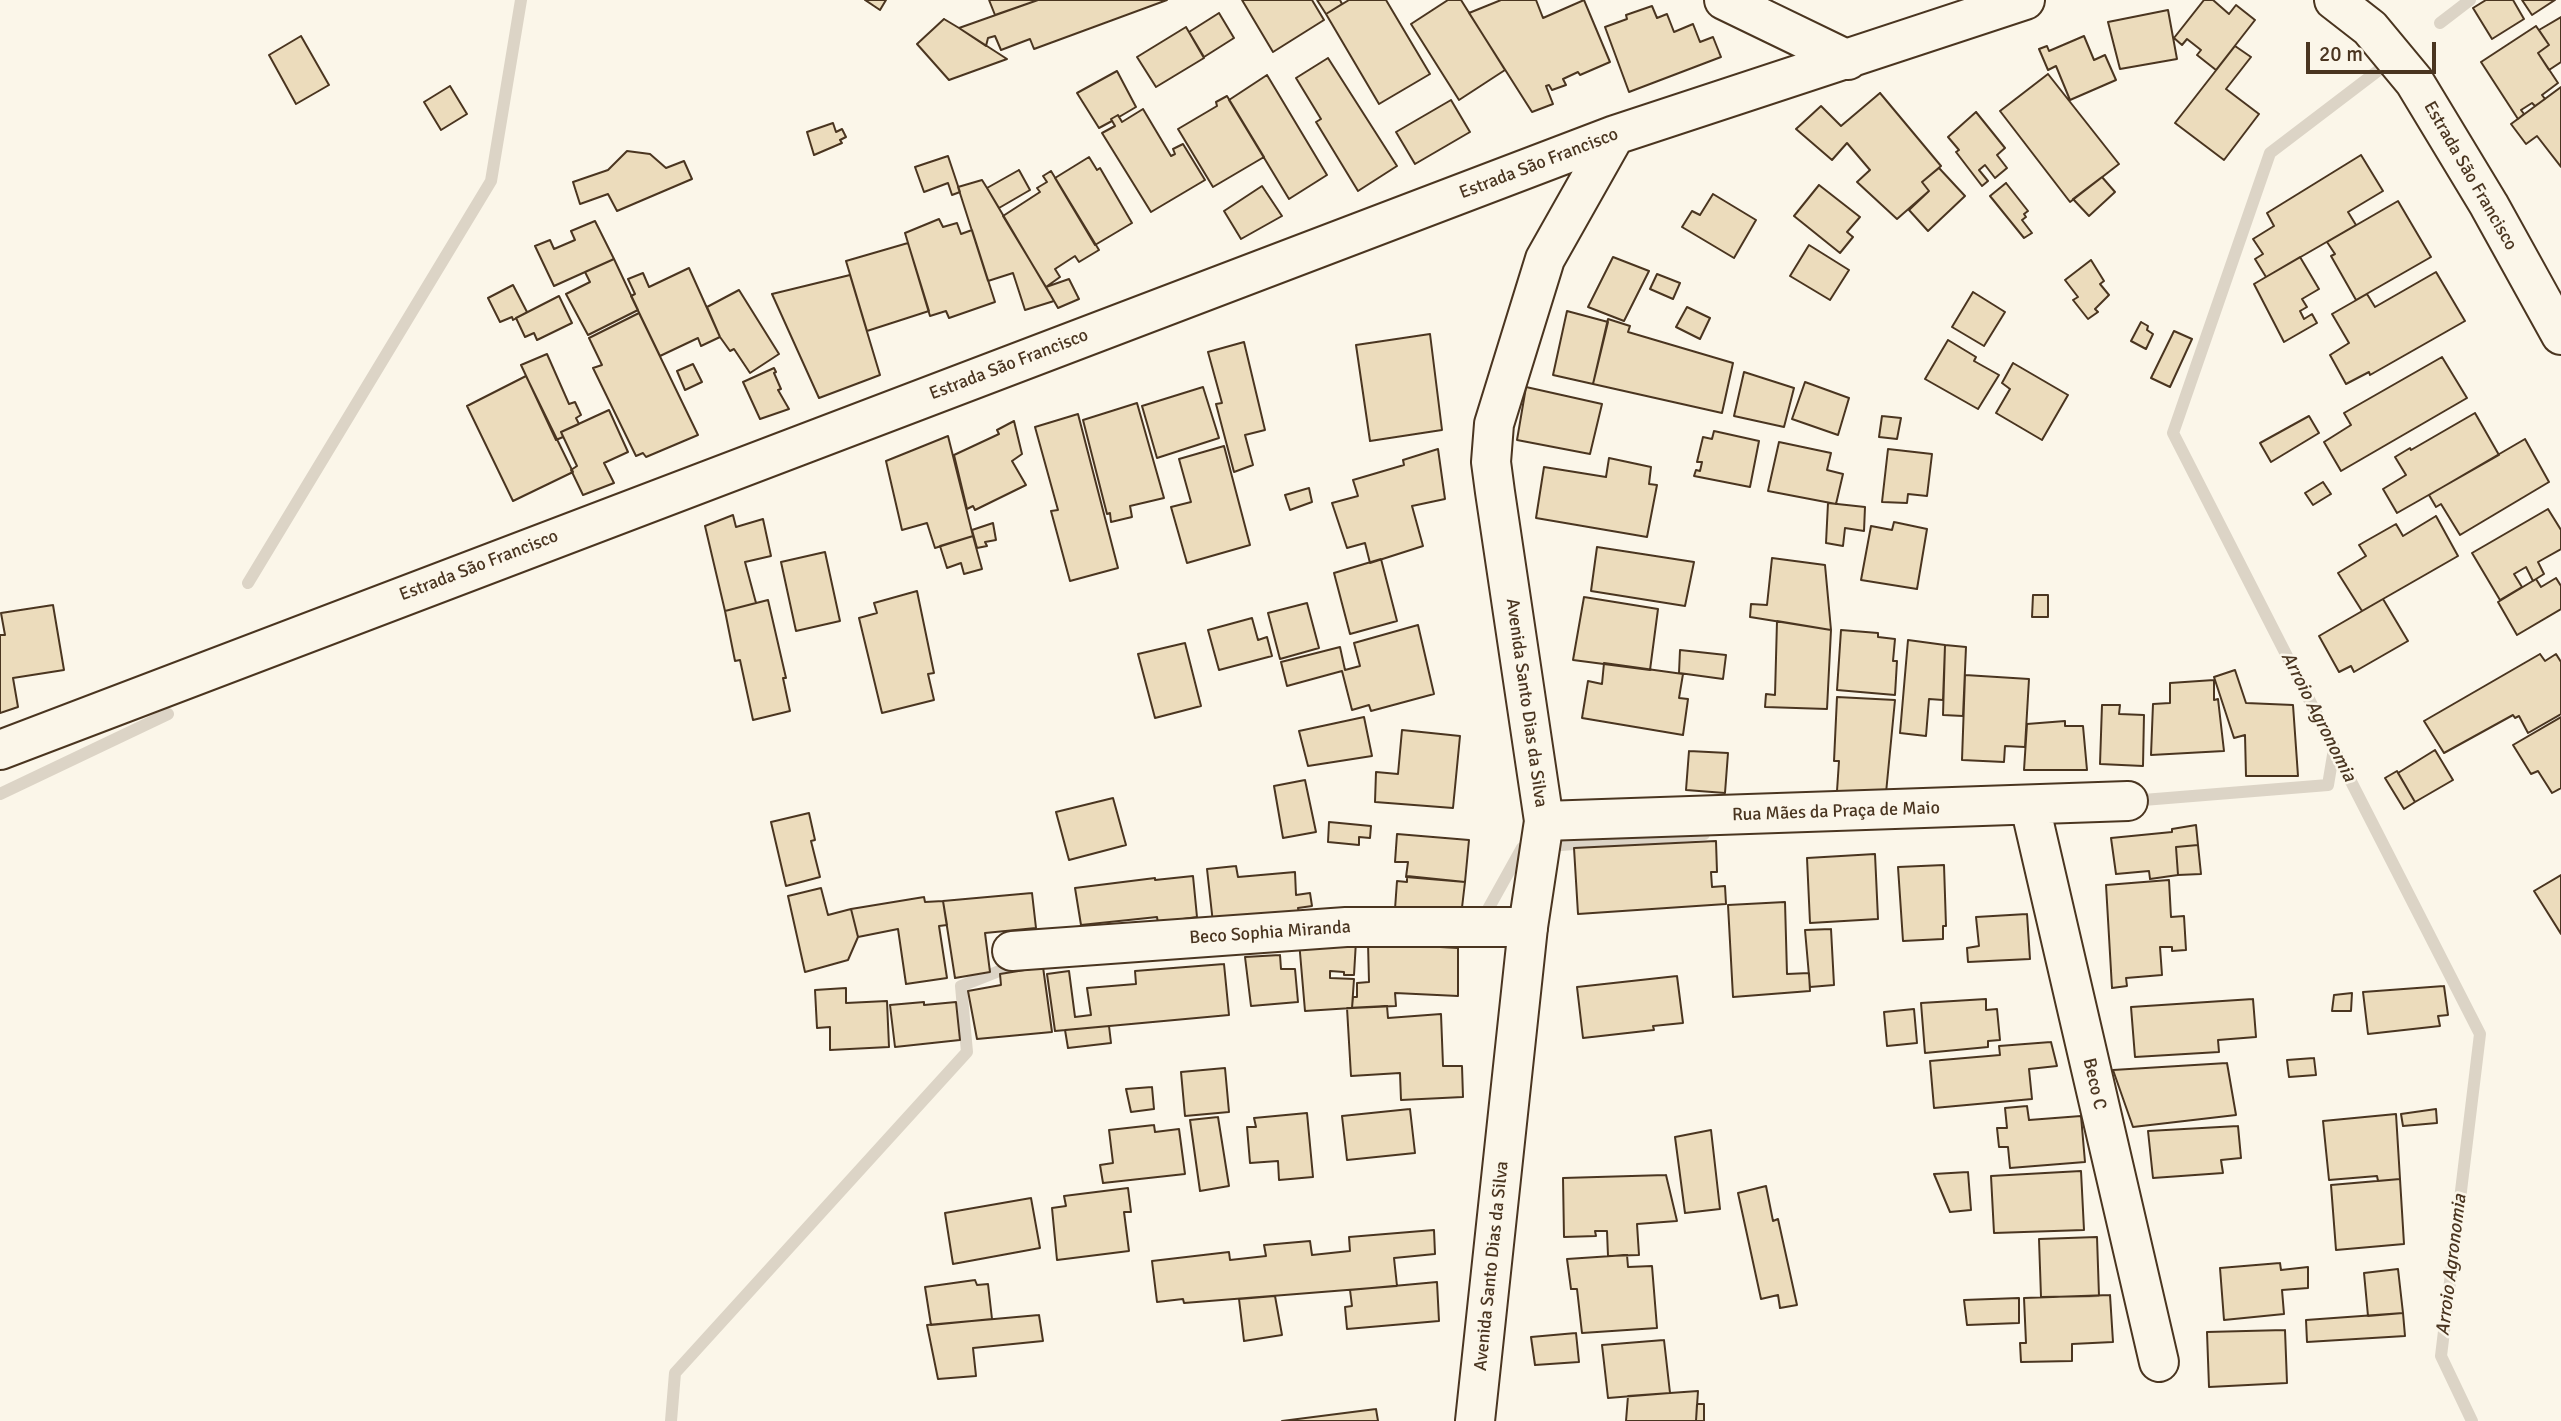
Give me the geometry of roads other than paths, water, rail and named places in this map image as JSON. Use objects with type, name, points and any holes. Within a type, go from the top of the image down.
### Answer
[{"type":"street","points":[[1724,0],[1848,60]]},
{"type":"street","name":"Estrada São Francisco","points":[[0,750],[1615,135],[2025,0]]},
{"type":"street","name":"Estrada São Francisco","points":[[2334,0],[2370,29],[2414,81],[2489,205],[2561,335]]},
{"type":"street","name":"Avenida Santo Dias da Silva","points":[[1475,1421],[1528,927],[1544,821],[1494,492],[1491,462],[1494,424],[1545,259],[1615,135]]},
{"type":"street","name":"Rua Mães da Praça de Maio","points":[[1544,821],[2128,802]]},
{"type":"street","name":"Beco C","points":[[2030,806],[2159,1362]]},
{"type":"street","name":"Beco Sophia Miranda","points":[[1012,951],[1346,927],[1528,927]]},
{"type":"waterway","points":[[248,583],[491,181],[521,0]]},
{"type":"waterway","name":"Arroio Agronomia","points":[[2440,23],[2470,0]]},
{"type":"waterway","name":"Arroio Agronomia","points":[[2379,70],[2270,153],[2173,433],[2480,1034],[2441,1356],[2472,1421]]},
{"type":"waterway","points":[[0,794],[168,714]]},
{"type":"waterway","points":[[2131,801],[2328,785],[2334,749]]},
{"type":"waterway","points":[[1482,920],[1522,848],[1704,834]]},
{"type":"waterway","points":[[671,1421],[675,1373],[967,1052],[961,986],[1012,966],[1022,965]]}]
